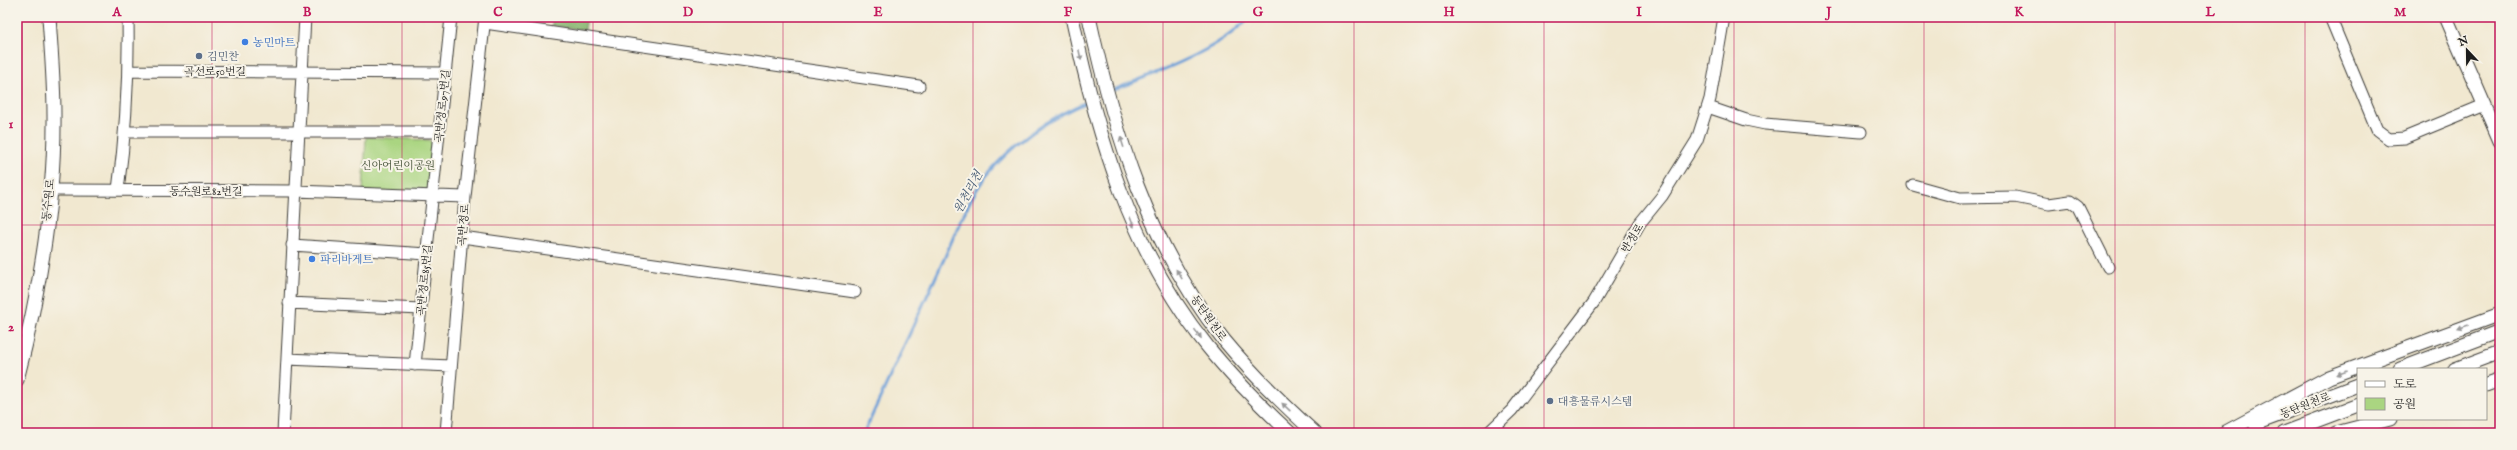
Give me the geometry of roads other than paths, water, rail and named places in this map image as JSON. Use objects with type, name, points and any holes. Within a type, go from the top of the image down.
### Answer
[{"type":"main road","name":"동수원로","points":[[17,380],[31,325],[50,190],[54,114],[49,17]]},
{"type":"main road","name":"동탄원천로","points":[[1072,17],[1086,82],[1118,186],[1152,261],[1186,317],[1229,372],[1290,433]]},
{"type":"main road","name":"동탄원천로","points":[[1089,17],[1102,75],[1134,179],[1164,247],[1202,310],[1246,365],[1315,433]]},
{"type":"main road","points":[[2446,17],[2500,141]]},
{"type":"main road","points":[[2224,433],[2329,377],[2500,314]]},
{"type":"main road","points":[[2403,368],[2500,331]]},
{"type":"main road","points":[[2458,368],[2495,354]]},
{"type":"main road","points":[[2487,385],[2500,380]]},
{"type":"main road","name":"동탄원천로","points":[[2230,433],[2357,385]]},
{"type":"main road","name":"동탄원천로","points":[[2284,433],[2357,405]]},
{"type":"main road","points":[[2336,433],[2386,420]]},
{"type":"street","points":[[118,190],[126,132],[129,71],[128,17]]},
{"type":"street","points":[[284,433],[292,244],[305,17]]},
{"type":"street","name":"곡반정로97번길","points":[[433,194],[451,17]]},
{"type":"street","name":"반정로","points":[[1488,433],[1517,405],[1594,302],[1640,223],[1662,196],[1696,140],[1708,107],[1724,17]]},
{"type":"street","points":[[2330,17],[2377,130],[2389,139],[2404,138],[2458,121],[2484,105]]},
{"type":"street","points":[[485,20],[919,86]]},
{"type":"street","name":"곡반정로","points":[[446,433],[465,197],[485,20]]},
{"type":"street","name":"곡선로50번길","points":[[129,71],[445,73]]},
{"type":"street","points":[[1708,107],[1746,120],[1765,124],[1861,132]]},
{"type":"street","points":[[126,132],[439,132]]},
{"type":"street","points":[[1913,185],[1960,198],[2015,197],[2049,204],[2070,201],[2078,207],[2108,267]]},
{"type":"street","name":"동수원로82번길","points":[[50,190],[295,191]]},
{"type":"street","points":[[295,191],[433,194],[465,197]]},
{"type":"street","name":"곡반정로85번길","points":[[415,365],[433,194]]},
{"type":"street","points":[[462,237],[855,292]]},
{"type":"street","points":[[292,244],[427,254]]},
{"type":"street","points":[[290,303],[421,310]]},
{"type":"street","points":[[287,359],[451,366]]},
{"type":"waterway","name":"원천리천","points":[[1111,91],[1165,69],[1203,51],[1221,41],[1249,17]]},
{"type":"waterway","name":"원천리천","points":[[864,433],[963,215],[981,183],[1008,152],[1033,132],[1074,107],[1089,101]]},
{"type":"place","name":"농민마트","points":[[245,42]]},
{"type":"place","name":"김민찬","points":[[199,56]]},
{"type":"place","name":"파리바게트","points":[[312,259]]},
{"type":"place","name":"대흥물류시스템","points":[[1550,401]]},
{"type":"park label","name":"신아어린이공원","points":[[398,165]]}]
